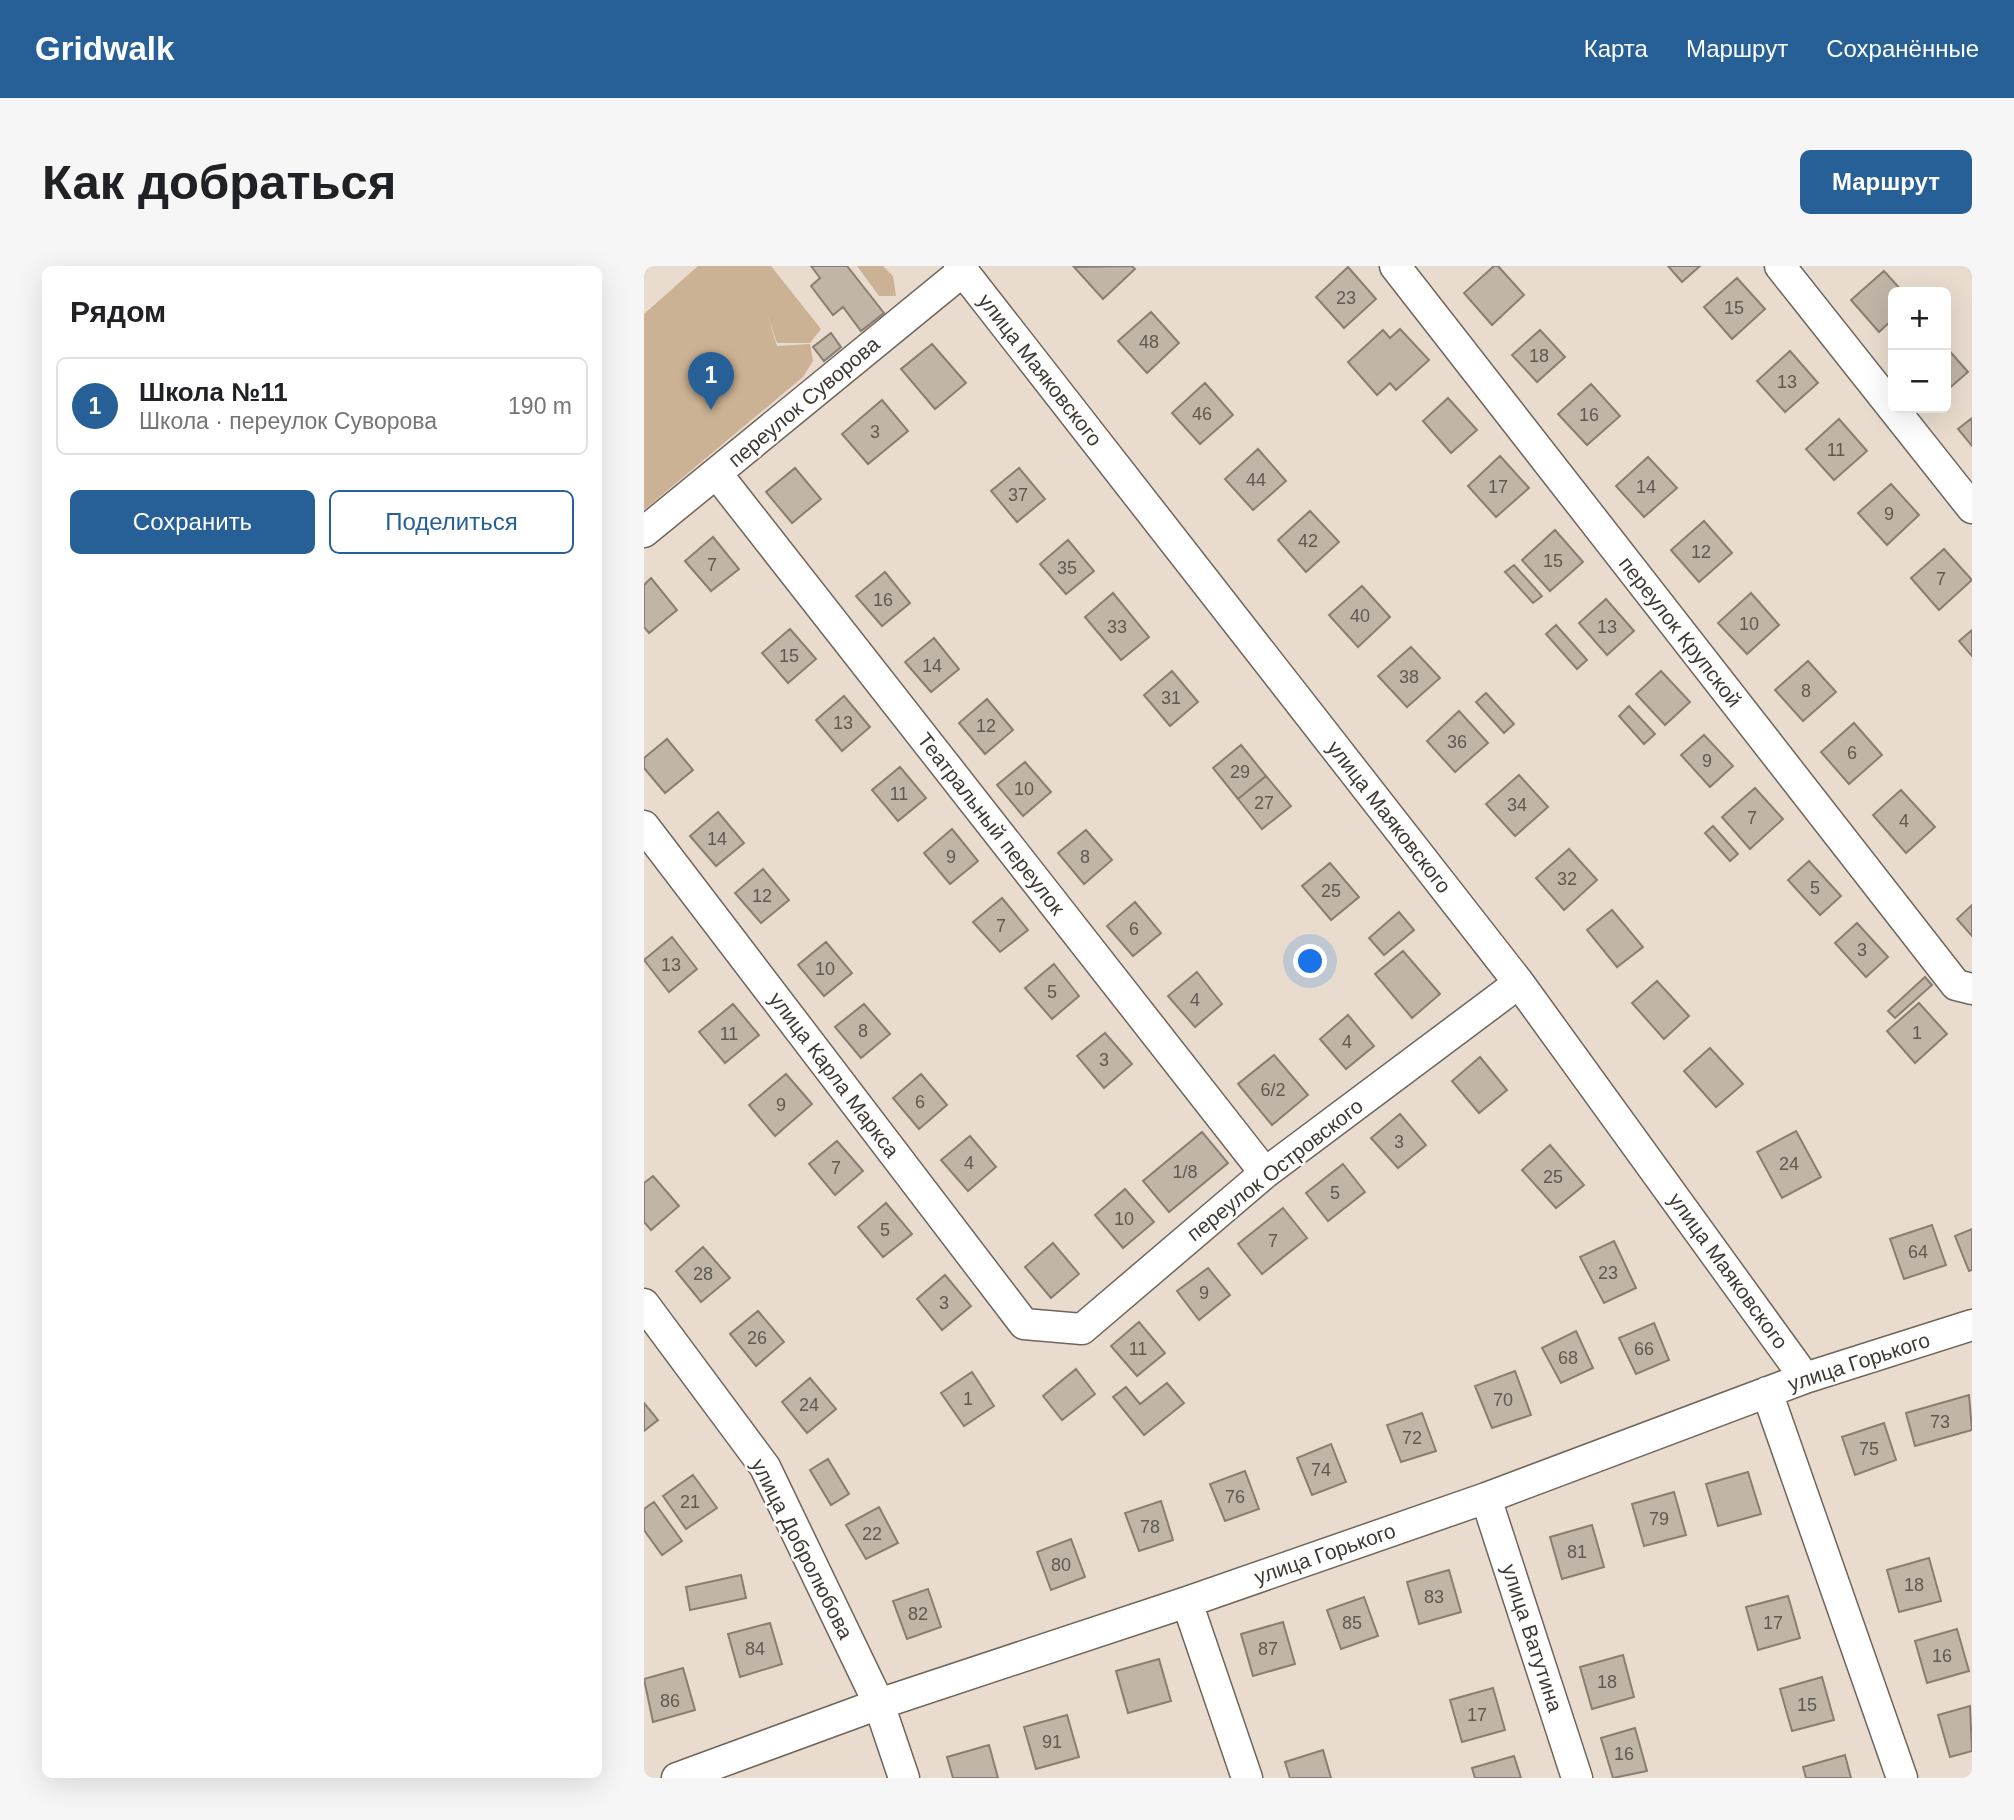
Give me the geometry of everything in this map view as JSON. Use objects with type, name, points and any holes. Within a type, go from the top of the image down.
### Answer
[{"type":"street","name":"переулок Крупской","points":[[1395,266],[1956,985],[1972,989]]},
{"type":"street","points":[[1780,266],[1972,508]]},
{"type":"street","name":"переулок Суворова","points":[[644,532],[961,269]]},
{"type":"street","name":"улица Маяковского","points":[[961,269],[1519,983],[1805,1378]]},
{"type":"street","name":"Театральный переулок","points":[[717,474],[1265,1173]]},
{"type":"street","name":"улица Карла Маркса","points":[[644,826],[1024,1324]]},
{"type":"street","name":"переулок Островского","points":[[1024,1324],[1082,1329],[1265,1173],[1519,983]]},
{"type":"street","name":"улица Добролюбова","points":[[645,1306],[765,1467],[879,1704],[904,1778]]},
{"type":"street","name":"улица Горького","points":[[677,1778],[879,1704],[1187,1602],[1486,1498],[1805,1378],[1972,1325]]},
{"type":"street","points":[[1767,1392],[1902,1778]]},
{"type":"street","name":"улица Ватутина","points":[[1486,1498],[1577,1778]]},
{"type":"street","points":[[1187,1602],[1247,1778]]},
{"type":"shaded area","points":[[698,266],[771,266],[821,329],[810,343],[777,343],[767,314],[777,346],[810,344],[813,361],[803,377],[644,510],[644,314]]},
{"type":"shaded area","points":[[857,266],[883,266],[893,276],[896,296],[879,296]]},
{"type":"building","points":[[811,266],[847,266],[884,313],[861,331],[843,307],[833,315],[811,286],[820,278]]},
{"type":"building","points":[[1132,266],[1135,269],[1103,299],[1074,267]]},
{"type":"building","points":[[1494,266],[1498,266],[1524,295],[1492,325],[1464,293]]},
{"type":"building","points":[[1668,266],[1700,266],[1682,282]]},
{"type":"building","points":[[1348,267],[1376,299],[1344,328],[1316,297]]},
{"type":"building","points":[[1884,271],[1898,287],[1888,287],[1888,324],[1879,332],[1851,300]]},
{"type":"building","points":[[1737,278],[1765,309],[1732,339],[1704,307]]},
{"type":"building","points":[[1151,312],[1179,343],[1147,373],[1118,341]]},
{"type":"building","points":[[1400,329],[1429,360],[1396,390],[1390,383],[1377,395],[1348,362],[1383,330],[1390,338]]},
{"type":"building","points":[[1540,330],[1565,357],[1537,382],[1512,355]]},
{"type":"building","points":[[831,333],[841,347],[824,361],[813,347]]},
{"type":"building","points":[[932,344],[966,383],[935,409],[901,369]]},
{"type":"building","points":[[1790,351],[1818,383],[1785,412],[1757,381]]},
{"type":"building","points":[[1951,353],[1968,372],[1951,387]]},
{"type":"building","points":[[1205,383],[1233,415],[1200,444],[1172,413]]},
{"type":"building","points":[[1591,384],[1620,416],[1587,445],[1558,414]]},
{"type":"building","points":[[1448,398],[1477,430],[1451,453],[1423,421]]},
{"type":"building","points":[[882,400],[908,431],[868,464],[842,434]]},
{"type":"building","points":[[1972,418],[1972,446],[1958,429]]},
{"type":"building","points":[[1839,419],[1867,451],[1834,480],[1806,449]]},
{"type":"building","points":[[1258,449],[1286,481],[1253,510],[1225,479]]},
{"type":"building","points":[[1500,456],[1529,488],[1496,517],[1468,486]]},
{"type":"building","points":[[1648,457],[1677,488],[1644,517],[1616,486]]},
{"type":"building","points":[[795,468],[821,499],[792,523],[766,492]]},
{"type":"building","points":[[1019,468],[1045,499],[1017,522],[991,491]]},
{"type":"building","points":[[1891,484],[1919,515],[1887,545],[1858,513]]},
{"type":"building","points":[[1310,511],[1339,542],[1306,572],[1278,540]]},
{"type":"building","points":[[1704,521],[1732,553],[1699,582],[1671,550]]},
{"type":"building","points":[[1555,530],[1583,562],[1550,591],[1522,560]]},
{"type":"building","points":[[713,537],[739,569],[711,591],[685,561]]},
{"type":"building","points":[[1068,540],[1094,571],[1066,594],[1040,564]]},
{"type":"building","points":[[1944,549],[1972,580],[1939,610],[1911,578]]},
{"type":"building","points":[[1514,565],[1542,596],[1533,603],[1505,572]]},
{"type":"building","points":[[885,572],[910,603],[882,626],[856,596]]},
{"type":"building","points":[[651,578],[677,610],[649,633],[644,627],[644,585]]},
{"type":"building","points":[[1362,586],[1390,617],[1358,647],[1329,615]]},
{"type":"building","points":[[1113,593],[1149,637],[1121,660],[1085,617]]},
{"type":"building","points":[[1751,593],[1779,625],[1747,654],[1718,623]]},
{"type":"building","points":[[1606,599],[1634,631],[1607,655],[1579,623]]},
{"type":"building","points":[[1556,625],[1587,660],[1577,669],[1546,634]]},
{"type":"building","points":[[790,629],[816,659],[788,683],[762,653]]},
{"type":"building","points":[[1972,630],[1972,656],[1959,641]]},
{"type":"building","points":[[934,638],[959,669],[931,692],[905,662]]},
{"type":"building","points":[[1411,647],[1440,678],[1407,707],[1378,676]]},
{"type":"building","points":[[1808,661],[1836,692],[1803,721],[1775,690]]},
{"type":"building","points":[[1172,671],[1198,702],[1170,726],[1144,695]]},
{"type":"building","points":[[1661,671],[1690,702],[1665,725],[1636,694]]},
{"type":"building","points":[[1486,693],[1514,724],[1504,733],[1476,702]]},
{"type":"building","points":[[844,696],[870,727],[842,751],[816,720]]},
{"type":"building","points":[[987,699],[1013,730],[985,754],[959,723]]},
{"type":"building","points":[[1629,706],[1655,734],[1644,744],[1619,716]]},
{"type":"building","points":[[1459,711],[1488,743],[1455,772],[1427,741]]},
{"type":"building","points":[[1854,723],[1882,755],[1849,784],[1821,752]]},
{"type":"building","points":[[1704,735],[1733,766],[1710,787],[1681,755]]},
{"type":"building","points":[[667,739],[693,770],[665,793],[644,768],[644,758]]},
{"type":"building","points":[[1241,745],[1266,776],[1238,799],[1213,768]]},
{"type":"building","points":[[1025,762],[1051,792],[1023,816],[997,785]]},
{"type":"building","points":[[900,767],[926,798],[898,821],[872,790]]},
{"type":"building","points":[[1519,775],[1548,807],[1515,836],[1486,804]]},
{"type":"building","points":[[1266,776],[1291,806],[1262,829],[1238,799]]},
{"type":"building","points":[[1755,788],[1783,819],[1750,849],[1722,817]]},
{"type":"building","points":[[1901,790],[1935,827],[1906,853],[1873,815]]},
{"type":"building","points":[[718,812],[744,843],[716,866],[690,836]]},
{"type":"building","points":[[1713,826],[1738,854],[1730,861],[1705,833]]},
{"type":"building","points":[[952,829],[978,861],[950,884],[924,853]]},
{"type":"building","points":[[1086,830],[1112,860],[1084,884],[1058,853]]},
{"type":"building","points":[[1569,849],[1597,880],[1564,910],[1536,878]]},
{"type":"building","points":[[1809,861],[1841,896],[1820,915],[1788,880]]},
{"type":"building","points":[[1330,863],[1359,897],[1331,920],[1302,886]]},
{"type":"building","points":[[763,869],[789,900],[761,923],[735,893]]},
{"type":"building","points":[[1002,898],[1028,930],[1000,952],[973,922]]},
{"type":"building","points":[[1135,902],[1161,933],[1133,956],[1107,926]]},
{"type":"building","points":[[1972,905],[1972,936],[1957,919]]},
{"type":"building","points":[[1612,910],[1643,947],[1617,967],[1587,930]]},
{"type":"building","points":[[1399,912],[1414,930],[1384,955],[1369,938]]},
{"type":"building","points":[[1857,923],[1888,957],[1866,977],[1835,943]]},
{"type":"building","points":[[672,937],[697,969],[669,992],[644,960]]},
{"type":"building","points":[[826,942],[852,973],[824,996],[798,965]]},
{"type":"building","points":[[1403,951],[1440,994],[1412,1018],[1375,974]]},
{"type":"building","points":[[1054,964],[1079,996],[1052,1019],[1025,988]]},
{"type":"building","points":[[1197,972],[1222,1004],[1195,1027],[1168,996]]},
{"type":"building","points":[[1925,977],[1932,985],[1895,1018],[1888,1011]]},
{"type":"building","points":[[1657,981],[1689,1016],[1664,1039],[1632,1003]]},
{"type":"building","points":[[1919,1003],[1947,1034],[1915,1063],[1887,1031]]},
{"type":"building","points":[[733,1004],[759,1035],[725,1063],[699,1032]]},
{"type":"building","points":[[864,1004],[890,1034],[861,1058],[835,1027]]},
{"type":"building","points":[[1348,1015],[1374,1046],[1346,1069],[1320,1039]]},
{"type":"building","points":[[1105,1033],[1132,1064],[1104,1088],[1077,1056]]},
{"type":"building","points":[[1710,1048],[1743,1084],[1716,1107],[1684,1071]]},
{"type":"building","points":[[1274,1055],[1308,1095],[1272,1125],[1238,1084]]},
{"type":"building","points":[[1480,1057],[1507,1090],[1479,1113],[1452,1081]]},
{"type":"building","points":[[786,1074],[812,1104],[775,1136],[749,1105]]},
{"type":"building","points":[[921,1074],[947,1105],[919,1129],[893,1098]]},
{"type":"building","points":[[1400,1114],[1426,1145],[1398,1168],[1371,1138]]},
{"type":"building","points":[[1796,1131],[1821,1177],[1782,1198],[1757,1152]]},
{"type":"building","points":[[1202,1132],[1228,1163],[1169,1212],[1143,1181]]},
{"type":"building","points":[[970,1136],[996,1167],[968,1191],[941,1160]]},
{"type":"building","points":[[837,1141],[863,1171],[835,1195],[809,1164]]},
{"type":"building","points":[[1550,1145],[1584,1185],[1556,1208],[1522,1170]]},
{"type":"building","points":[[1343,1164],[1365,1192],[1328,1221],[1306,1193]]},
{"type":"building","points":[[653,1176],[679,1206],[651,1230],[644,1222],[644,1183]]},
{"type":"building","points":[[1125,1189],[1154,1222],[1123,1248],[1095,1215]]},
{"type":"building","points":[[886,1203],[912,1234],[883,1257],[858,1227]]},
{"type":"building","points":[[1283,1208],[1307,1238],[1262,1274],[1238,1244]]},
{"type":"building","points":[[1932,1225],[1946,1265],[1904,1279],[1890,1239]]},
{"type":"building","points":[[1972,1229],[1972,1270],[1969,1271],[1955,1236]]},
{"type":"building","points":[[1614,1241],[1636,1288],[1604,1303],[1580,1257]]},
{"type":"building","points":[[1053,1243],[1079,1274],[1051,1298],[1025,1267]]},
{"type":"building","points":[[703,1247],[730,1278],[701,1302],[676,1271]]},
{"type":"building","points":[[1208,1268],[1230,1295],[1199,1320],[1177,1291]]},
{"type":"building","points":[[945,1275],[971,1306],[942,1330],[917,1299]]},
{"type":"building","points":[[758,1311],[784,1342],[756,1366],[730,1334]]},
{"type":"building","points":[[1139,1322],[1165,1353],[1137,1376],[1111,1346]]},
{"type":"building","points":[[1654,1323],[1669,1360],[1636,1374],[1619,1338]]},
{"type":"building","points":[[1576,1331],[1593,1368],[1561,1383],[1542,1348]]},
{"type":"building","points":[[1076,1369],[1095,1394],[1062,1420],[1043,1396]]},
{"type":"building","points":[[1515,1371],[1531,1415],[1492,1428],[1475,1386]]},
{"type":"building","points":[[972,1372],[994,1406],[964,1426],[941,1393]]},
{"type":"building","points":[[810,1378],[836,1409],[807,1433],[782,1402]]},
{"type":"building","points":[[1167,1383],[1184,1403],[1144,1435],[1113,1397],[1126,1387],[1140,1404]]},
{"type":"building","points":[[1969,1395],[1972,1430],[1915,1446],[1906,1413]]},
{"type":"building","points":[[644,1403],[658,1420],[644,1431]]},
{"type":"building","points":[[1422,1413],[1436,1451],[1401,1462],[1387,1425]]},
{"type":"building","points":[[1884,1423],[1896,1460],[1855,1475],[1842,1437]]},
{"type":"building","points":[[1331,1444],[1346,1482],[1312,1495],[1297,1458]]},
{"type":"building","points":[[828,1459],[849,1494],[831,1505],[810,1470]]},
{"type":"building","points":[[1245,1471],[1259,1509],[1225,1521],[1210,1484]]},
{"type":"building","points":[[1748,1472],[1761,1514],[1718,1526],[1706,1484]]},
{"type":"building","points":[[693,1475],[717,1508],[686,1529],[663,1496]]},
{"type":"building","points":[[1674,1492],[1686,1535],[1644,1546],[1632,1504]]},
{"type":"building","points":[[1161,1501],[1173,1540],[1139,1551],[1125,1513]]},
{"type":"building","points":[[654,1502],[682,1541],[662,1555],[644,1530],[644,1509]]},
{"type":"building","points":[[879,1507],[898,1543],[866,1559],[846,1525]]},
{"type":"building","points":[[1592,1525],[1604,1567],[1562,1579],[1550,1537]]},
{"type":"building","points":[[1071,1539],[1085,1577],[1051,1590],[1037,1552]]},
{"type":"building","points":[[1929,1558],[1941,1601],[1899,1612],[1887,1570]]},
{"type":"building","points":[[1449,1570],[1461,1612],[1419,1624],[1407,1582]]},
{"type":"building","points":[[741,1575],[746,1598],[690,1610],[686,1587]]},
{"type":"building","points":[[928,1589],[941,1627],[907,1639],[893,1601]]},
{"type":"building","points":[[1788,1596],[1800,1638],[1758,1650],[1746,1607]]},
{"type":"building","points":[[1364,1597],[1378,1636],[1341,1649],[1327,1610]]},
{"type":"building","points":[[1283,1622],[1295,1664],[1253,1676],[1241,1634]]},
{"type":"building","points":[[770,1623],[782,1664],[740,1677],[728,1634]]},
{"type":"building","points":[[1957,1629],[1969,1671],[1927,1683],[1915,1641]]},
{"type":"building","points":[[1623,1655],[1634,1697],[1592,1709],[1580,1667]]},
{"type":"building","points":[[1159,1659],[1171,1701],[1128,1713],[1116,1671]]},
{"type":"building","points":[[683,1668],[695,1710],[653,1722],[644,1679]]},
{"type":"building","points":[[1822,1677],[1834,1720],[1792,1731],[1780,1689]]},
{"type":"building","points":[[1493,1688],[1505,1730],[1462,1742],[1450,1700]]},
{"type":"building","points":[[1970,1706],[1972,1751],[1950,1757],[1938,1715]]},
{"type":"building","points":[[1067,1715],[1079,1757],[1036,1769],[1024,1727]]},
{"type":"building","points":[[1635,1728],[1647,1771],[1613,1778],[1601,1738]]},
{"type":"building","points":[[989,1745],[998,1778],[953,1778],[947,1757]]},
{"type":"building","points":[[1323,1750],[1331,1778],[1290,1778],[1285,1762]]},
{"type":"building","points":[[1845,1755],[1851,1778],[1806,1778],[1803,1767]]},
{"type":"building","points":[[1514,1756],[1521,1778],[1475,1778],[1472,1768]]},
{"type":"place","name":"Школа №11","points":[[711,410]]}]
